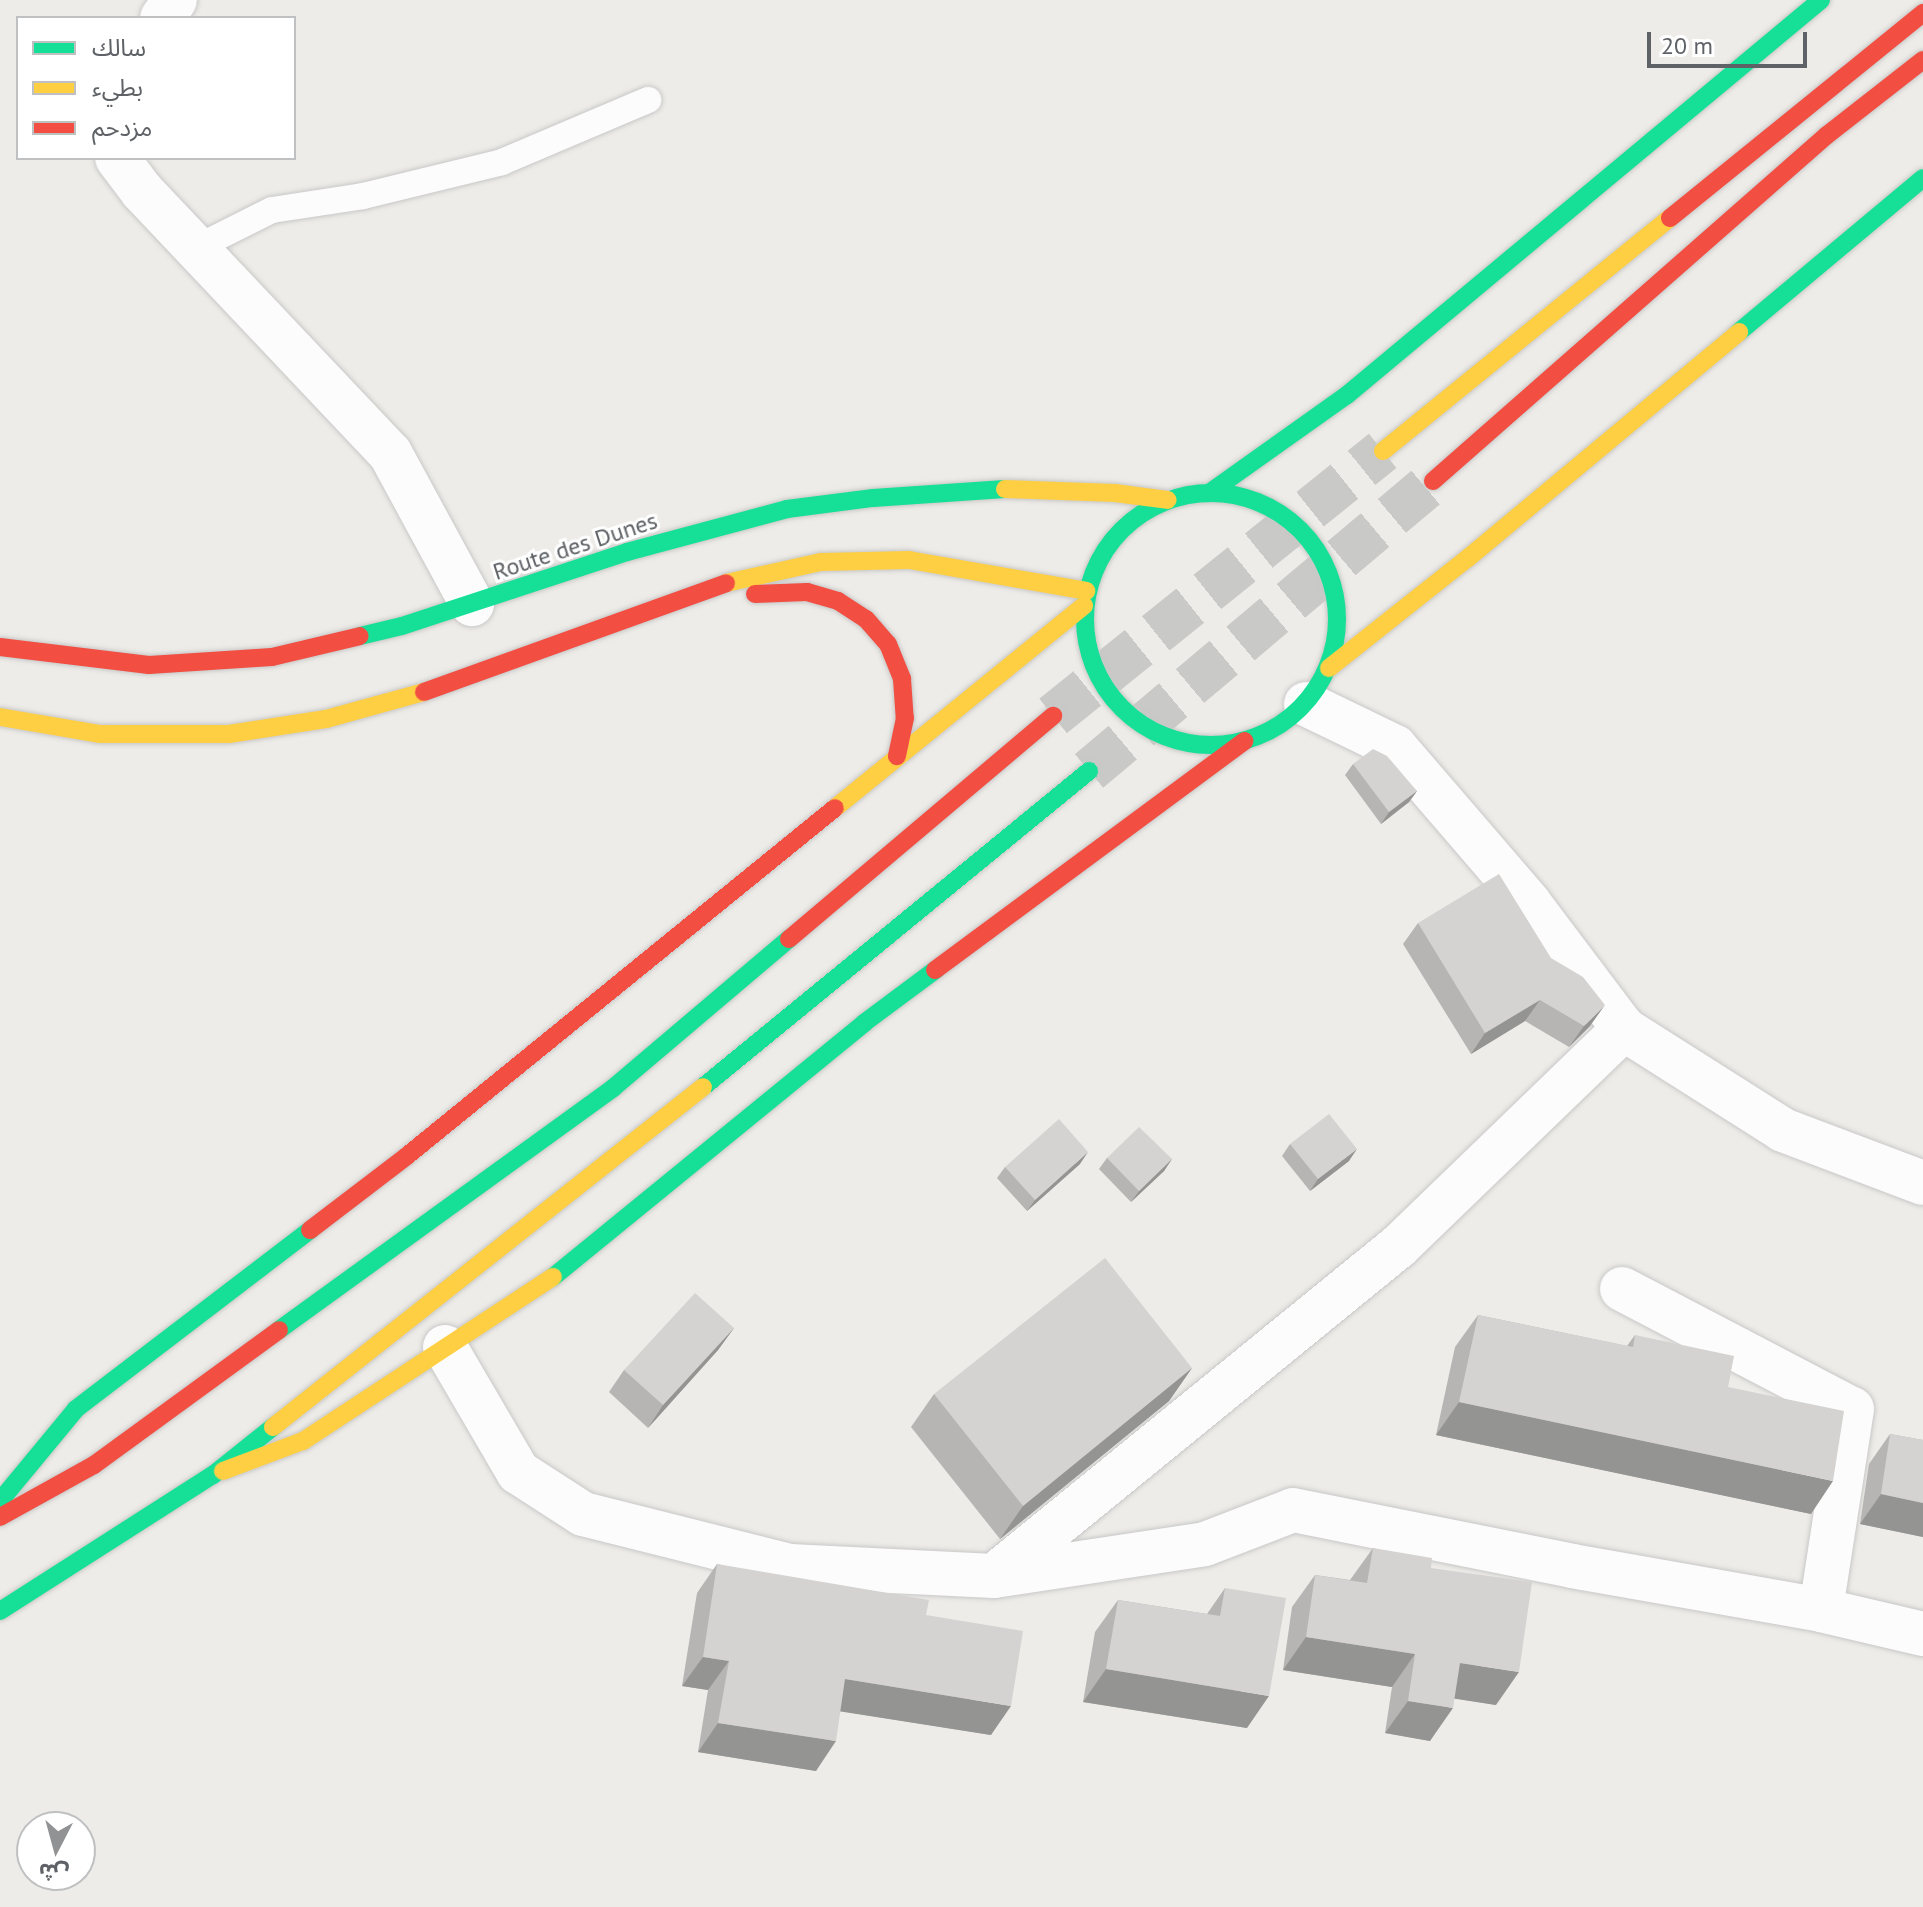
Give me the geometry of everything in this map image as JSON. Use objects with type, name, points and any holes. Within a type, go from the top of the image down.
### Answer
[{"type":"main road","points":[[1209,493],[1347,395],[1821,0]]},
{"type":"main road","points":[[1383,451],[1923,13]]},
{"type":"main road","points":[[1433,481],[1827,135],[1923,60]]},
{"type":"main road","points":[[213,1475],[303,1441],[557,1274],[864,1023],[1245,741],[1279,727],[1317,686],[1923,178]]},
{"type":"main road","name":"Route des Dunes","points":[[0,647],[149,665],[272,657],[402,626],[627,552],[787,509],[873,498],[1008,489],[1115,493],[1168,500]]},
{"type":"main road","points":[[1245,741],[1205,746],[1164,737],[1129,717],[1102,685],[1086,648],[1085,599],[1103,552],[1131,520],[1168,500],[1209,493],[1250,499],[1288,518],[1316,548],[1334,586],[1338,627],[1317,686]]},
{"type":"main road","points":[[0,717],[101,734],[229,734],[326,719],[433,689],[697,593],[777,569],[865,559],[953,566],[1085,599]]},
{"type":"main road","points":[[697,593],[807,592],[838,601],[866,619],[888,644],[902,679],[905,718],[897,756]]},
{"type":"main road","points":[[0,1501],[76,1409],[408,1155],[1085,599]]},
{"type":"main road","points":[[0,1517],[94,1465],[613,1088],[1053,716]]},
{"type":"main road","points":[[0,1611],[213,1475],[460,1276],[663,1120],[1089,771]]},
{"type":"street","points":[[119,160],[142,191],[390,453],[472,604]]},
{"type":"street","points":[[1317,686],[1395,747],[1529,903],[1624,1029],[1783,1130],[1923,1183]]},
{"type":"street","points":[[994,1576],[1399,1246],[1624,1029]]},
{"type":"street","points":[[1622,1289],[1852,1409],[1821,1610]]},
{"type":"street","points":[[445,1347],[518,1472],[583,1514],[790,1566],[994,1576],[1205,1544],[1293,1510],[1572,1566],[1821,1610],[1923,1634]]},
{"type":"lane","points":[[196,248],[272,210],[363,196],[502,162],[648,100]]},
{"type":"building","points":[[1373,749],[1387,756],[1417,791],[1389,812],[1353,764]]},
{"type":"building","points":[[1499,874],[1551,958],[1583,977],[1605,1005],[1584,1026],[1540,1000],[1485,1033],[1418,923]]},
{"type":"building","points":[[1329,1114],[1357,1149],[1318,1179],[1290,1144]]},
{"type":"building","points":[[1059,1119],[1088,1152],[1035,1200],[1005,1167]]},
{"type":"building","points":[[1139,1127],[1172,1159],[1139,1191],[1107,1158]]},
{"type":"building","points":[[1105,1258],[1192,1368],[1023,1506],[934,1394]]},
{"type":"building","points":[[695,1293],[734,1328],[663,1405],[624,1370]]},
{"type":"building","points":[[1478,1315],[1633,1347],[1635,1335],[1734,1356],[1728,1387],[1844,1411],[1833,1481],[1459,1402]]},
{"type":"building","points":[[1890,1434],[1923,1440],[1923,1503],[1881,1494]]},
{"type":"building","points":[[1373,1548],[1432,1558],[1431,1568],[1532,1582],[1519,1672],[1460,1663],[1453,1708],[1408,1701],[1415,1654],[1306,1637],[1315,1575],[1367,1583]]},
{"type":"building","points":[[717,1564],[929,1600],[926,1615],[1023,1631],[1011,1706],[845,1679],[836,1741],[718,1723],[729,1661],[703,1657]]},
{"type":"building","points":[[1225,1588],[1286,1598],[1269,1696],[1106,1669],[1118,1600],[1220,1616]]},
{"type":"tunnel","points":[[1053,716],[1383,451]]},
{"type":"tunnel","points":[[1089,771],[1433,481]]},
{"type":"traffic: fast","points":[[1209,493],[1347,395],[1821,0]]},
{"type":"traffic: fast","points":[[1739,332],[1923,178]]},
{"type":"traffic: fast","points":[[360,636],[402,626],[627,552],[787,509],[873,498],[1005,489]]},
{"type":"traffic: fast","points":[[1199,493],[1223,493],[1259,502],[1291,521],[1309,539],[1332,582],[1337,619],[1335,644],[1328,667],[1309,699],[1291,717],[1248,740],[1223,745],[1199,745],[1163,736],[1131,717],[1113,699],[1090,656],[1085,631],[1085,607],[1094,571],[1113,539],[1131,521],[1174,498],[1199,493]]},
{"type":"traffic: fast","points":[[703,1087],[1089,771]]},
{"type":"traffic: fast","points":[[279,1330],[613,1088],[789,939]]},
{"type":"traffic: fast","points":[[553,1277],[864,1023],[935,970]]},
{"type":"traffic: fast","points":[[0,1501],[76,1409],[310,1230]]},
{"type":"traffic: fast","points":[[0,1611],[213,1475],[273,1427]]},
{"type":"traffic: slow","points":[[1383,451],[1670,218]]},
{"type":"traffic: slow","points":[[1329,668],[1468,558],[1739,332]]},
{"type":"traffic: slow","points":[[1005,489],[1115,493],[1168,500]]},
{"type":"traffic: slow","points":[[726,583],[821,562],[909,560],[1086,591]]},
{"type":"traffic: slow","points":[[835,808],[1084,606]]},
{"type":"traffic: slow","points":[[0,717],[101,734],[229,734],[326,719],[424,692]]},
{"type":"traffic: slow","points":[[273,1427],[703,1087]]},
{"type":"traffic: slow","points":[[223,1471],[303,1441],[553,1277]]},
{"type":"traffic: jam","points":[[1670,218],[1923,13]]},
{"type":"traffic: jam","points":[[1433,481],[1827,135],[1923,60]]},
{"type":"traffic: jam","points":[[424,692],[726,583]]},
{"type":"traffic: jam","points":[[755,594],[807,592],[838,601],[866,619],[888,644],[902,679],[905,718],[897,756]]},
{"type":"traffic: jam","points":[[0,647],[149,665],[272,657],[360,636]]},
{"type":"traffic: jam","points":[[789,939],[1053,716]]},
{"type":"traffic: jam","points":[[935,970],[1245,741]]},
{"type":"traffic: jam","points":[[310,1230],[408,1155],[835,808]]},
{"type":"traffic: jam","points":[[0,1517],[94,1465],[279,1330]]}]
